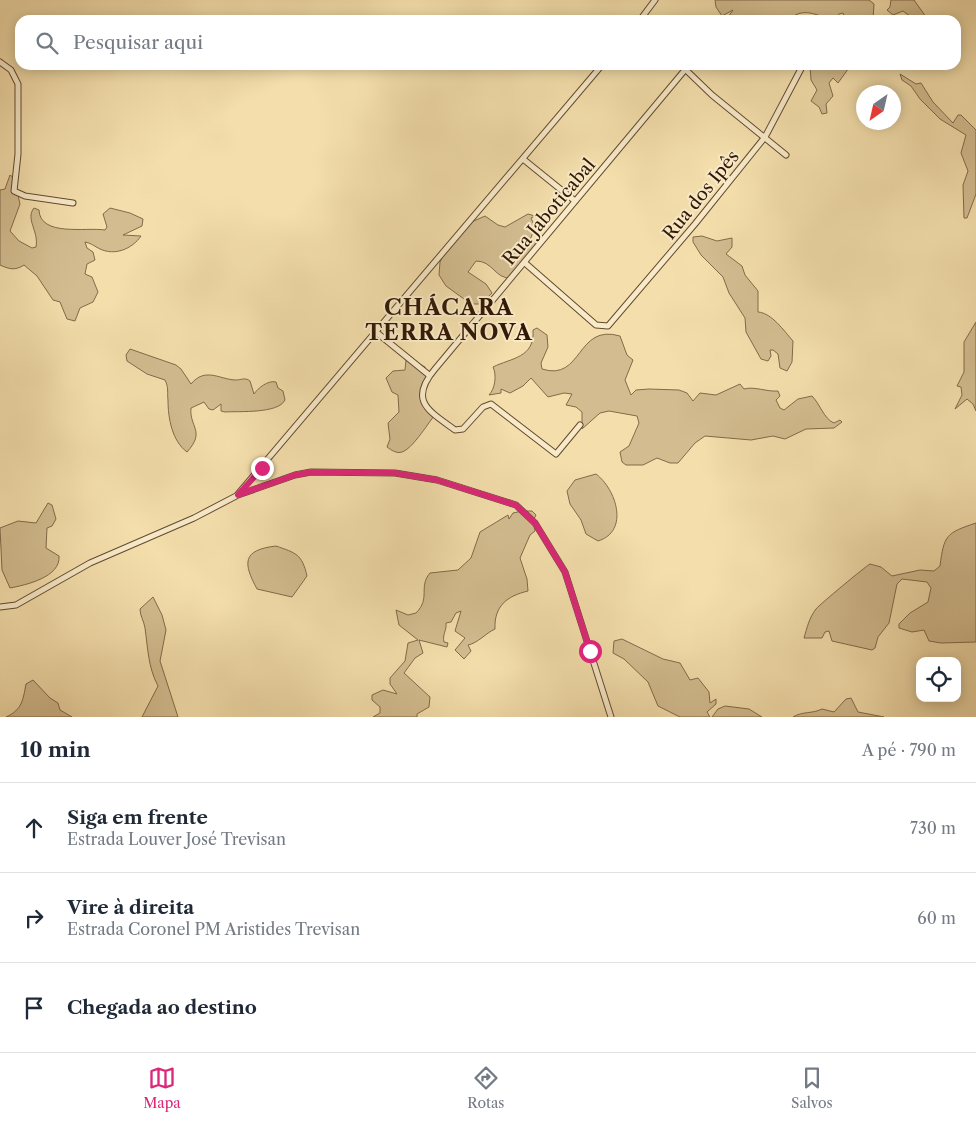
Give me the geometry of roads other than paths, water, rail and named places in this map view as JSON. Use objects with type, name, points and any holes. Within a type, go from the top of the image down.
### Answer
[{"type":"street","points":[[644,15],[655,0]]},
{"type":"street","points":[[0,62],[10,70],[18,84],[18,154],[14,192],[25,196],[74,204]]},
{"type":"street","points":[[238,495],[598,70]]},
{"type":"street","name":"Rua Jaboticabal","points":[[429,375],[525,263],[684,70]]},
{"type":"street","points":[[690,70],[725,106],[786,155]]},
{"type":"street","name":"Rua dos Ipês","points":[[525,263],[585,316],[601,327],[608,326],[765,137],[800,70]]},
{"type":"street","points":[[522,159],[575,201]]},
{"type":"street","points":[[376,332],[429,375],[423,392],[422,403],[458,430],[464,429],[483,407],[491,404],[554,454],[558,454],[580,425]]},
{"type":"street","points":[[0,612],[46,590],[90,563],[194,518],[238,495],[295,475],[312,472],[395,473],[437,480],[516,505],[535,523],[565,572],[611,717]]},
{"type":"street","points":[[0,607],[9,607]]},
{"type":"district","name":"CHÁCARA TERRA NOVA","points":[[449,320]]}]
